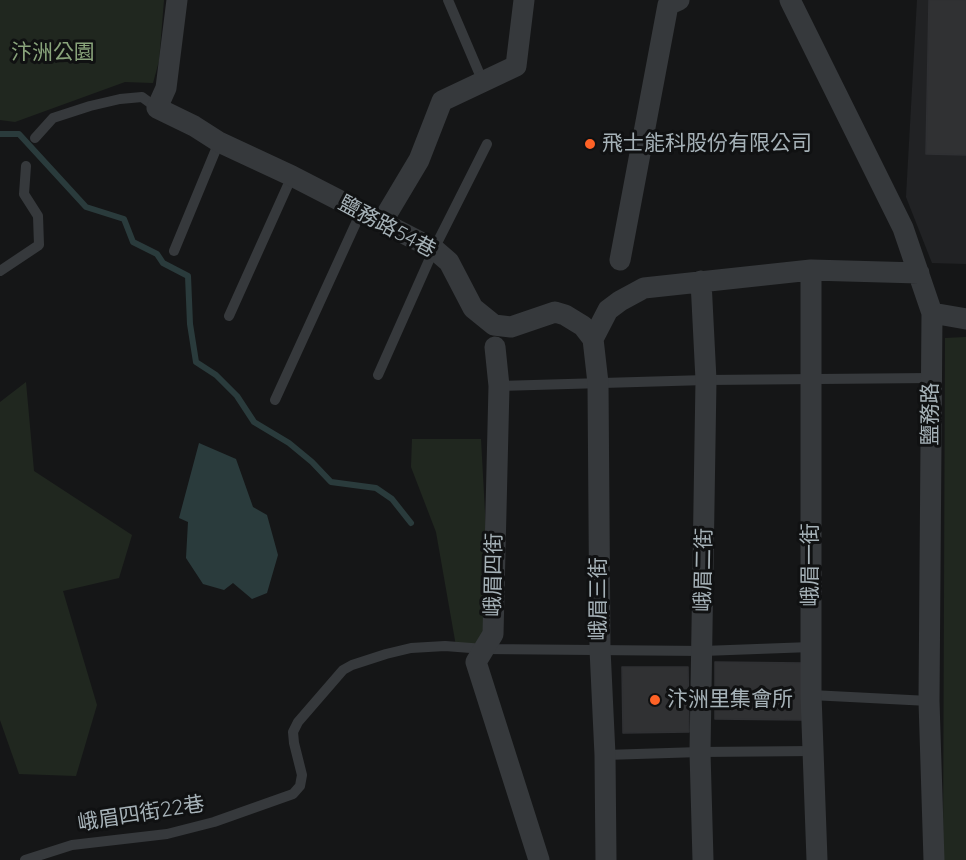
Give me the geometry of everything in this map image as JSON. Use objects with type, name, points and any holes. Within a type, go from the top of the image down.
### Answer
[{"type":"street","points":[[158,108],[168,78],[177,0]]},
{"type":"street","points":[[382,222],[419,160],[442,101],[516,66],[524,0]]},
{"type":"street","points":[[620,260],[668,5],[679,0]]},
{"type":"street","name":"鹽務路","points":[[790,0],[903,228],[932,313],[929,701],[933,860]]},
{"type":"street","name":"鹽務路54巷","points":[[158,108],[194,126],[219,142],[292,176],[434,249],[449,262],[473,308],[494,325],[511,327],[555,312],[583,326],[593,339]]},
{"type":"street","points":[[593,339],[608,310],[644,288],[701,280],[811,270],[919,273]]},
{"type":"street","name":"峨眉一街","points":[[811,270],[811,695],[817,860]]},
{"type":"street","name":"峨眉二街","points":[[701,280],[706,380],[704,651],[700,752],[703,860]]},
{"type":"street","points":[[932,313],[966,319]]},
{"type":"street","name":"峨眉三街","points":[[593,339],[598,384],[600,649],[605,755],[606,860]]},
{"type":"street","name":"峨眉四街","points":[[495,347],[499,386],[493,634],[476,662],[539,860]]},
{"type":"lane","points":[[448,0],[483,82]]},
{"type":"lane","name":"鹽務路54巷","points":[[35,138],[53,118],[90,106],[142,97],[158,108]]},
{"type":"lane","points":[[174,251],[219,142]]},
{"type":"lane","points":[[378,375],[434,249],[487,144]]},
{"type":"lane","points":[[0,271],[39,245],[38,216],[24,194],[26,166]]},
{"type":"lane","points":[[229,316],[292,176]]},
{"type":"lane","points":[[275,399],[361,212]]},
{"type":"lane","points":[[499,386],[706,380],[931,378]]},
{"type":"lane","name":"峨眉四街22巷","points":[[25,860],[72,845],[167,834],[214,822],[293,794],[300,786],[302,775],[293,732],[298,722],[343,670],[368,658],[411,648],[445,646],[484,649]]},
{"type":"lane","points":[[484,649],[704,651],[811,647]]},
{"type":"lane","points":[[811,695],[929,701]]},
{"type":"lane","points":[[605,755],[814,751]]},
{"type":"shaded area","points":[[917,0],[966,0],[966,264],[932,263],[906,197]]},
{"type":"shaded area","points":[[199,443],[236,459],[253,507],[267,515],[278,555],[267,593],[252,599],[233,583],[224,590],[203,584],[186,558],[188,522],[179,518]]},
{"type":"green space","name":"汴洲公園","points":[[0,0],[164,0],[159,61],[153,83],[125,82],[15,122],[0,120]]},
{"type":"green space","points":[[966,337],[966,860],[943,860],[945,338]]},
{"type":"green space","points":[[26,382],[34,471],[132,535],[119,578],[63,591],[97,705],[76,776],[19,774],[0,720],[0,402]]},
{"type":"green space","points":[[412,439],[481,439],[492,642],[456,646],[436,532],[411,467]]},
{"type":"building","points":[[929,0],[966,0],[966,155],[926,154]]},
{"type":"building","points":[[715,662],[803,663],[803,720],[715,719]]},
{"type":"building","name":"汴洲里集會所","points":[[622,667],[688,667],[689,732],[623,733]]},
{"type":"waterway","points":[[0,134],[19,134],[86,207],[124,219],[133,242],[157,254],[163,263],[188,276],[190,324],[196,362],[216,375],[237,396],[254,422],[289,443],[331,482],[376,488],[392,499],[411,523]]},
{"type":"place","name":"飛士能科股份有限公司","points":[[590,144]]},
{"type":"place","name":"汴洲里集會所","points":[[655,700]]}]
